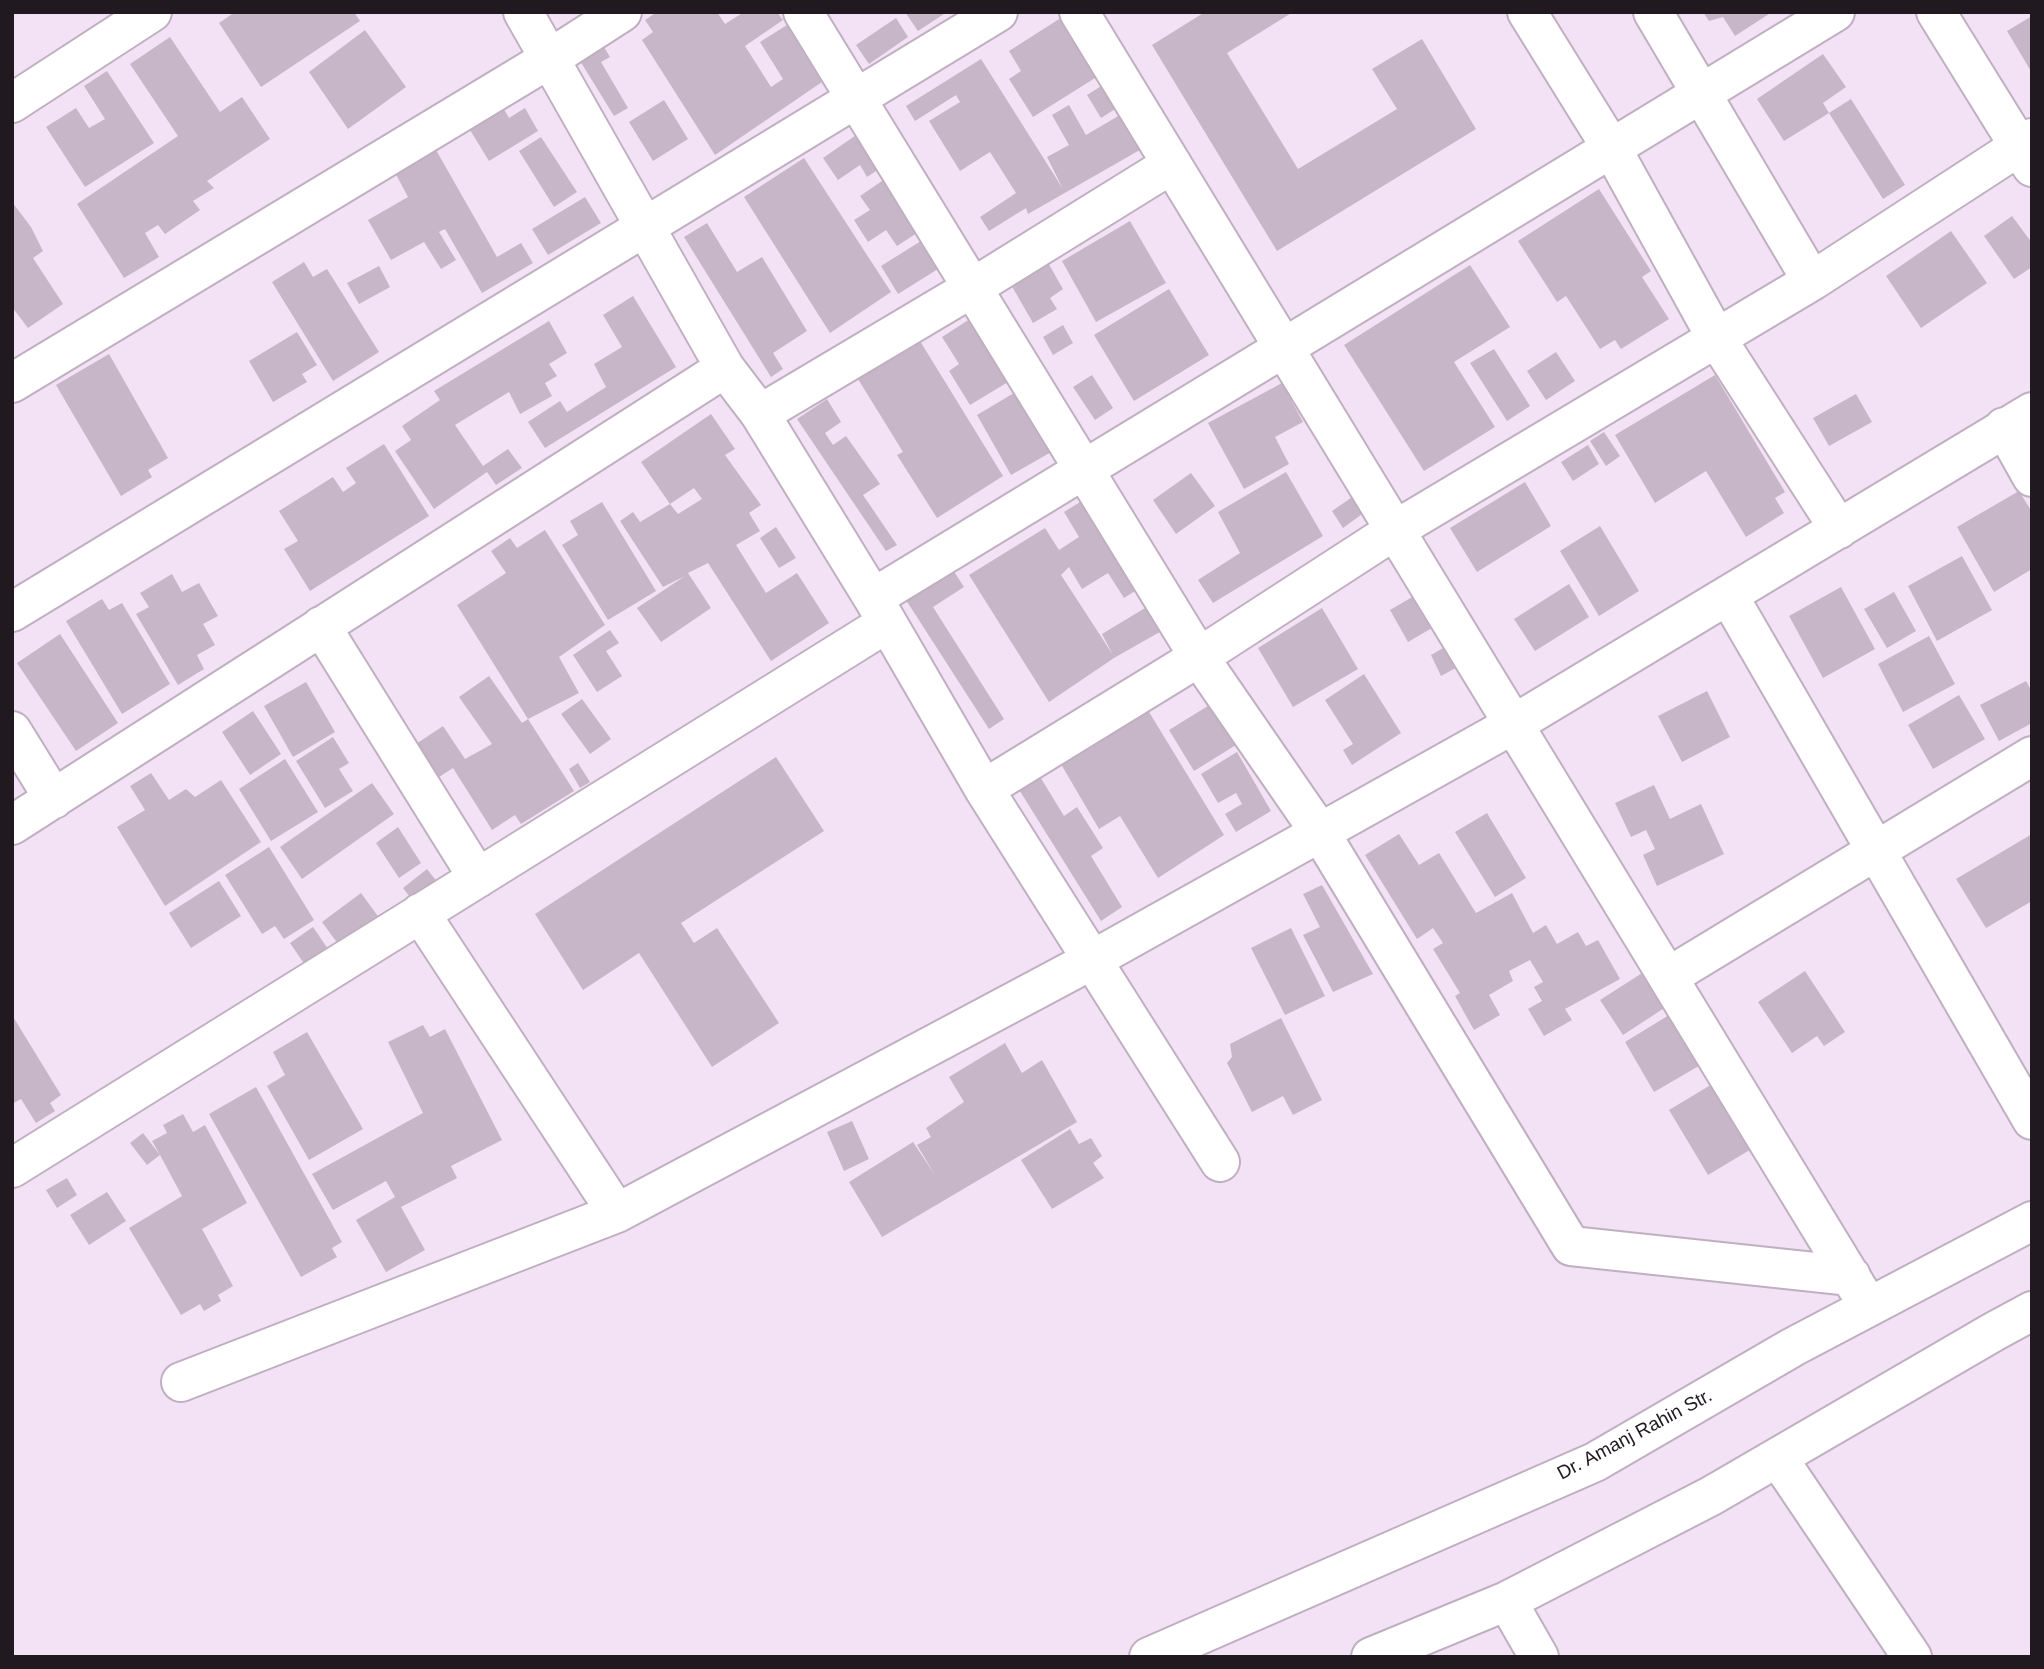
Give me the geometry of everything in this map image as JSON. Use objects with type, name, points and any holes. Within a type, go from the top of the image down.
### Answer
[{"type":"street","points":[[12,103],[152,12]]},
{"type":"street","points":[[523,12],[725,368],[760,414],[880,610],[984,789],[1220,1162]]},
{"type":"street","points":[[12,383],[549,59],[622,12]]},
{"type":"street","points":[[803,12],[1199,657],[1321,834],[1571,1246],[1860,1291]]},
{"type":"street","points":[[12,612],[998,12]]},
{"type":"street","points":[[1079,12],[1860,1291]]},
{"type":"street","points":[[1527,12],[1612,149],[1717,339],[1839,529]]},
{"type":"street","points":[[1653,12],[1812,281]]},
{"type":"street","points":[[12,1168],[478,878],[880,610],[1084,470],[1836,12]]},
{"type":"street","points":[[984,789],[1199,657],[1395,530],[1717,339],[2027,150],[1936,12]]},
{"type":"street","points":[[760,414],[972,288],[1171,164]]},
{"type":"street","points":[[12,825],[725,368]]},
{"type":"street","points":[[181,1382],[617,1213],[1092,960],[1321,834],[1514,724],[2018,419],[2032,477]]},
{"type":"street","points":[[1728,596],[2032,1120]]},
{"type":"street","points":[[321,626],[478,878]]},
{"type":"street","points":[[12,732],[54,799]]},
{"type":"street","points":[[1668,977],[2032,756]]},
{"type":"street","points":[[420,913],[617,1213]]},
{"type":"street","name":"Dr. Amanj Rahin Str.","points":[[1149,1657],[1595,1462],[1793,1347],[1860,1291],[2032,1221]]},
{"type":"street","points":[[1371,1657],[1507,1601],[1711,1496],[2032,1311]]},
{"type":"street","points":[[1778,1458],[1912,1657]]},
{"type":"street","points":[[1507,1601],[1539,1657]]},
{"type":"building","points":[[235,12],[354,12],[360,21],[261,87],[219,23]]},
{"type":"building","points":[[657,12],[717,12],[725,24],[744,12],[777,12],[783,20],[745,46],[771,87],[783,79],[760,42],[787,25],[822,82],[715,155],[642,40],[653,32],[645,20]]},
{"type":"building","points":[[905,12],[947,12],[918,31]]},
{"type":"building","points":[[1205,12],[1293,12],[1227,53],[1298,169],[1397,109],[1372,69],[1422,39],[1476,129],[1277,251],[1152,45]]},
{"type":"building","points":[[1703,12],[1772,12],[1735,36],[1723,17],[1709,21]]},
{"type":"building","points":[[1067,14],[1103,73],[1033,117],[1009,79],[1021,71],[1009,51]]},
{"type":"building","points":[[2032,16],[2032,73],[2007,31]]},
{"type":"building","points":[[896,18],[908,37],[869,64],[856,45]]},
{"type":"building","points":[[365,30],[406,87],[348,129],[309,72]]},
{"type":"building","points":[[170,37],[220,112],[242,97],[270,139],[207,181],[214,188],[193,201],[200,210],[165,234],[158,225],[145,233],[159,257],[124,278],[77,204],[178,136],[130,64]]},
{"type":"building","points":[[601,42],[610,57],[601,62],[628,108],[614,116],[577,56]]},
{"type":"building","points":[[1823,54],[1846,87],[1823,103],[1829,113],[1784,141],[1757,99]]},
{"type":"building","points":[[981,59],[1063,189],[1047,157],[1069,145],[1052,115],[1069,105],[1086,135],[1125,112],[1145,147],[1028,214],[1026,208],[989,231],[980,217],[1016,193],[990,152],[960,171],[929,121],[960,102],[956,95],[915,121],[906,106]]},
{"type":"building","points":[[107,71],[154,143],[85,187],[46,127],[76,108],[89,128],[105,119],[84,86]]},
{"type":"building","points":[[1106,83],[1120,106],[1101,118],[1087,95]]},
{"type":"building","points":[[1851,99],[1905,185],[1883,199],[1829,113]]},
{"type":"building","points":[[664,100],[688,139],[653,161],[629,122]]},
{"type":"building","points":[[501,104],[509,118],[525,108],[538,131],[489,161],[467,125]]},
{"type":"building","points":[[859,133],[882,167],[867,177],[860,165],[838,180],[823,158]]},
{"type":"building","points":[[541,137],[577,192],[554,207],[519,151]]},
{"type":"building","points":[[432,143],[497,257],[521,243],[533,263],[482,293],[445,229],[439,232],[456,260],[441,269],[424,242],[391,260],[368,220],[408,197],[392,167]]},
{"type":"building","points":[[804,158],[891,292],[830,333],[744,197]]},
{"type":"building","points":[[885,179],[920,231],[897,246],[886,230],[868,242],[854,220],[870,210],[860,196]]},
{"type":"building","points":[[1599,189],[1651,271],[1642,277],[1669,319],[1621,349],[1615,340],[1600,349],[1566,296],[1557,302],[1518,241]]},
{"type":"building","points":[[585,197],[601,223],[548,255],[532,229]]},
{"type":"building","points":[[12,202],[31,227],[43,251],[33,258],[63,304],[28,328],[12,307]]},
{"type":"building","points":[[2012,216],[2032,243],[2032,267],[2014,279],[1984,236]]},
{"type":"building","points":[[1130,221],[1166,283],[1096,322],[1062,261]]},
{"type":"building","points":[[707,223],[737,272],[762,257],[807,331],[773,353],[783,369],[771,377],[684,237]]},
{"type":"building","points":[[1951,231],[1987,283],[1921,328],[1886,276]]},
{"type":"building","points":[[921,241],[938,269],[898,294],[881,266]]},
{"type":"building","points":[[1047,261],[1063,289],[1050,298],[1057,309],[1033,323],[1010,283]]},
{"type":"building","points":[[304,262],[313,277],[327,269],[379,352],[333,381],[272,282]]},
{"type":"building","points":[[1470,265],[1510,327],[1454,362],[1495,427],[1424,471],[1344,345]]},
{"type":"building","points":[[379,266],[390,287],[359,304],[347,283]]},
{"type":"building","points":[[1169,289],[1209,355],[1134,401],[1094,335]]},
{"type":"building","points":[[633,296],[676,367],[545,448],[528,422],[560,401],[567,412],[606,387],[594,364],[622,347],[603,315]]},
{"type":"building","points":[[973,317],[1013,379],[970,405],[949,371],[959,364],[942,337]]},
{"type":"building","points":[[549,321],[567,353],[549,364],[557,376],[545,383],[552,396],[520,414],[509,392],[455,425],[483,466],[508,449],[522,468],[496,485],[487,472],[434,509],[395,451],[411,440],[402,426],[440,400],[434,391]]},
{"type":"building","points":[[1063,325],[1073,343],[1053,355],[1043,337]]},
{"type":"building","points":[[297,332],[317,365],[302,374],[307,382],[273,402],[249,361]]},
{"type":"building","points":[[920,341],[1003,476],[937,518],[897,455],[903,452],[858,379]]},
{"type":"building","points":[[1494,349],[1530,406],[1507,421],[1470,363]]},
{"type":"building","points":[[1556,352],[1575,381],[1546,400],[1527,371]]},
{"type":"building","points":[[109,354],[168,458],[148,470],[152,477],[121,496],[56,385]]},
{"type":"building","points":[[1092,375],[1113,408],[1095,420],[1073,387]]},
{"type":"building","points":[[1715,375],[1785,492],[1775,498],[1784,513],[1746,537],[1706,471],[1655,503],[1615,435]]},
{"type":"building","points":[[1282,383],[1303,422],[1275,437],[1289,464],[1244,489],[1208,423]]},
{"type":"building","points":[[1019,390],[1053,451],[1011,475],[977,415]]},
{"type":"building","points":[[1856,394],[1872,422],[1829,446],[1813,418]]},
{"type":"building","points":[[827,399],[841,422],[825,433],[833,445],[846,436],[880,484],[863,495],[897,545],[886,551],[797,419]]},
{"type":"building","points":[[711,414],[735,449],[725,455],[761,505],[749,513],[760,531],[736,545],[766,593],[797,573],[829,623],[771,661],[708,563],[688,573],[711,608],[661,642],[637,608],[685,576],[663,587],[620,521],[633,512],[640,522],[670,504],[641,462]],"holes":[[[694,488],[702,499],[678,514],[670,504]]]},
{"type":"building","points":[[1604,432],[1620,456],[1606,466],[1590,441]]},
{"type":"building","points":[[384,444],[429,516],[310,591],[284,549],[298,541],[279,511],[333,477],[343,492],[356,483],[346,468]]},
{"type":"building","points":[[1588,445],[1599,464],[1573,481],[1561,462]]},
{"type":"building","points":[[1286,472],[1323,536],[1213,603],[1198,580],[1240,553],[1218,512]]},
{"type":"building","points":[[1191,473],[1215,506],[1176,534],[1153,500]]},
{"type":"building","points":[[1525,482],[1551,526],[1477,572],[1450,528]]},
{"type":"building","points":[[2019,491],[2032,512],[2032,569],[1994,592],[1957,527]]},
{"type":"building","points":[[1358,493],[1369,509],[1343,528],[1332,511]]},
{"type":"building","points":[[1085,499],[1140,588],[1124,598],[1108,573],[1082,589],[1069,567],[1061,575],[1113,655],[1102,634],[1150,605],[1165,629],[1114,658],[1049,702],[969,575],[1045,528],[1059,550],[1079,537],[1064,512]]},
{"type":"building","points":[[602,502],[656,591],[608,620],[562,545],[578,535],[570,521]]},
{"type":"building","points":[[1600,526],[1639,591],[1599,616],[1560,551]]},
{"type":"building","points":[[776,527],[796,558],[779,568],[760,538]]},
{"type":"building","points":[[545,530],[605,625],[559,657],[579,693],[528,719],[457,605],[506,573],[491,551],[510,538],[517,548]]},
{"type":"building","points":[[1962,556],[1992,610],[1937,641],[1908,586]]},
{"type":"building","points":[[953,570],[964,587],[933,607],[1004,719],[989,729],[906,600]]},
{"type":"building","points":[[172,574],[182,592],[199,583],[218,616],[203,624],[215,645],[197,655],[204,669],[178,685],[136,614],[149,607],[140,593]]},
{"type":"building","points":[[1569,584],[1589,617],[1535,651],[1514,619]]},
{"type":"building","points":[[1841,587],[1875,649],[1823,678],[1789,616]]},
{"type":"building","points":[[1894,592],[1916,631],[1887,648],[1864,609]]},
{"type":"building","points":[[1419,593],[1437,625],[1408,642],[1390,610]]},
{"type":"building","points":[[102,599],[109,610],[122,603],[170,684],[122,714],[66,621]]},
{"type":"building","points":[[1322,608],[1358,669],[1293,707],[1258,648]]},
{"type":"building","points":[[610,630],[619,643],[606,651],[622,676],[597,692],[573,655]]},
{"type":"building","points":[[60,634],[118,723],[76,751],[17,663]]},
{"type":"building","points":[[1929,636],[1955,684],[1903,712],[1878,664]]},
{"type":"building","points":[[1450,644],[1461,665],[1441,676],[1431,655]]},
{"type":"building","points":[[1364,674],[1401,733],[1352,765],[1343,750],[1353,744],[1325,700]]},
{"type":"building","points":[[489,676],[522,723],[528,719],[574,791],[521,824],[515,815],[492,830],[453,768],[436,779],[413,746],[443,726],[465,759],[492,744],[459,697]]},
{"type":"building","points":[[2026,681],[2032,692],[2032,723],[1999,741],[1980,705]]},
{"type":"building","points":[[306,682],[335,732],[293,757],[264,706]]},
{"type":"building","points":[[1707,691],[1730,737],[1682,762],[1658,716]]},
{"type":"building","points":[[1959,695],[1985,739],[1933,769],[1908,725]]},
{"type":"building","points":[[582,699],[611,739],[590,754],[561,714]]},
{"type":"building","points":[[1211,704],[1236,745],[1194,771],[1169,730]]},
{"type":"building","points":[[1146,707],[1224,835],[1158,878],[1120,816],[1099,829],[1058,759]]},
{"type":"building","points":[[253,711],[281,754],[250,775],[222,732]]},
{"type":"building","points":[[333,737],[349,763],[339,769],[353,791],[325,808],[296,761]]},
{"type":"building","points":[[1237,752],[1271,811],[1236,832],[1225,814],[1242,804],[1236,793],[1218,803],[1201,774]]},
{"type":"building","points":[[776,757],[824,831],[681,923],[694,943],[717,928],[779,1023],[712,1067],[639,953],[583,990],[535,914]]},
{"type":"building","points":[[285,759],[318,812],[271,841],[239,789]]},
{"type":"building","points":[[578,763],[590,782],[580,788],[569,769]]},
{"type":"building","points":[[151,773],[169,800],[186,789],[195,797],[221,780],[261,842],[165,906],[117,827],[145,810],[130,786]]},
{"type":"building","points":[[1039,775],[1064,816],[1077,807],[1103,848],[1091,856],[1122,907],[1101,921],[1018,788]]},
{"type":"building","points":[[372,783],[394,814],[302,879],[280,847]]},
{"type":"building","points":[[1654,785],[1670,819],[1701,804],[1724,854],[1657,886],[1643,855],[1655,849],[1646,830],[1631,837],[1615,803]]},
{"type":"building","points":[[1487,813],[1526,878],[1495,897],[1455,832]]},
{"type":"building","points":[[398,827],[421,863],[399,878],[376,843]]},
{"type":"building","points":[[1399,834],[1419,865],[1439,853],[1476,913],[1512,893],[1533,933],[1546,925],[1557,944],[1578,932],[1586,946],[1598,940],[1620,979],[1565,1009],[1572,1020],[1544,1036],[1528,1009],[1542,1001],[1534,987],[1543,982],[1530,960],[1509,971],[1513,981],[1489,995],[1500,1015],[1474,1030],[1455,996],[1460,993],[1433,949],[1443,943],[1433,928],[1417,939],[1365,855]]},
{"type":"building","points":[[2032,834],[2032,901],[1986,928],[1956,879]]},
{"type":"building","points":[[269,847],[314,920],[284,939],[275,926],[262,934],[225,875]]},
{"type":"building","points":[[427,869],[438,883],[413,901],[403,888]]},
{"type":"building","points":[[219,881],[241,916],[191,948],[169,913]]},
{"type":"building","points":[[1322,885],[1373,974],[1333,992],[1303,935],[1320,927],[1303,894]]},
{"type":"building","points":[[361,893],[380,919],[341,948],[322,922]]},
{"type":"building","points":[[313,927],[328,949],[305,965],[290,943]]},
{"type":"building","points":[[1291,928],[1325,996],[1285,1015],[1251,948]]},
{"type":"building","points":[[1650,968],[1672,1003],[1623,1035],[1600,1000]]},
{"type":"building","points":[[1805,971],[1845,1032],[1824,1046],[1817,1036],[1792,1053],[1758,1002]]},
{"type":"building","points":[[1674,1012],[1704,1063],[1654,1092],[1625,1042]]},
{"type":"building","points":[[12,1015],[61,1095],[50,1103],[55,1111],[36,1123],[21,1099],[12,1104]]},
{"type":"building","points":[[1281,1018],[1322,1100],[1293,1115],[1283,1096],[1252,1112],[1227,1063],[1232,1057],[1230,1044]]},
{"type":"building","points":[[423,1025],[430,1037],[445,1029],[502,1140],[451,1166],[457,1178],[401,1207],[425,1250],[386,1272],[356,1220],[395,1197],[386,1181],[333,1210],[312,1174],[423,1113],[388,1042]]},
{"type":"building","points":[[307,1032],[363,1129],[309,1160],[267,1086],[285,1075],[273,1052]]},
{"type":"building","points":[[1005,1043],[1022,1073],[1042,1060],[1077,1122],[882,1237],[849,1182],[913,1142],[935,1175],[917,1145],[931,1137],[926,1128],[964,1102],[949,1077]]},
{"type":"building","points":[[1714,1083],[1753,1148],[1708,1175],[1669,1110]]},
{"type":"building","points":[[256,1087],[342,1242],[332,1248],[337,1257],[301,1277],[209,1114]]},
{"type":"building","points":[[183,1114],[193,1132],[205,1125],[247,1203],[202,1229],[233,1286],[218,1295],[221,1301],[204,1311],[200,1304],[181,1315],[129,1228],[182,1196],[152,1141],[167,1133],[163,1125]]},
{"type":"building","points":[[852,1121],[869,1159],[844,1171],[827,1132]]},
{"type":"building","points":[[1070,1129],[1079,1144],[1091,1138],[1102,1156],[1093,1163],[1104,1178],[1052,1209],[1021,1160]]},
{"type":"building","points":[[143,1133],[160,1155],[147,1165],[130,1143]]},
{"type":"building","points":[[67,1178],[77,1195],[57,1208],[46,1190]]},
{"type":"building","points":[[107,1192],[126,1221],[89,1245],[70,1215]]}]
